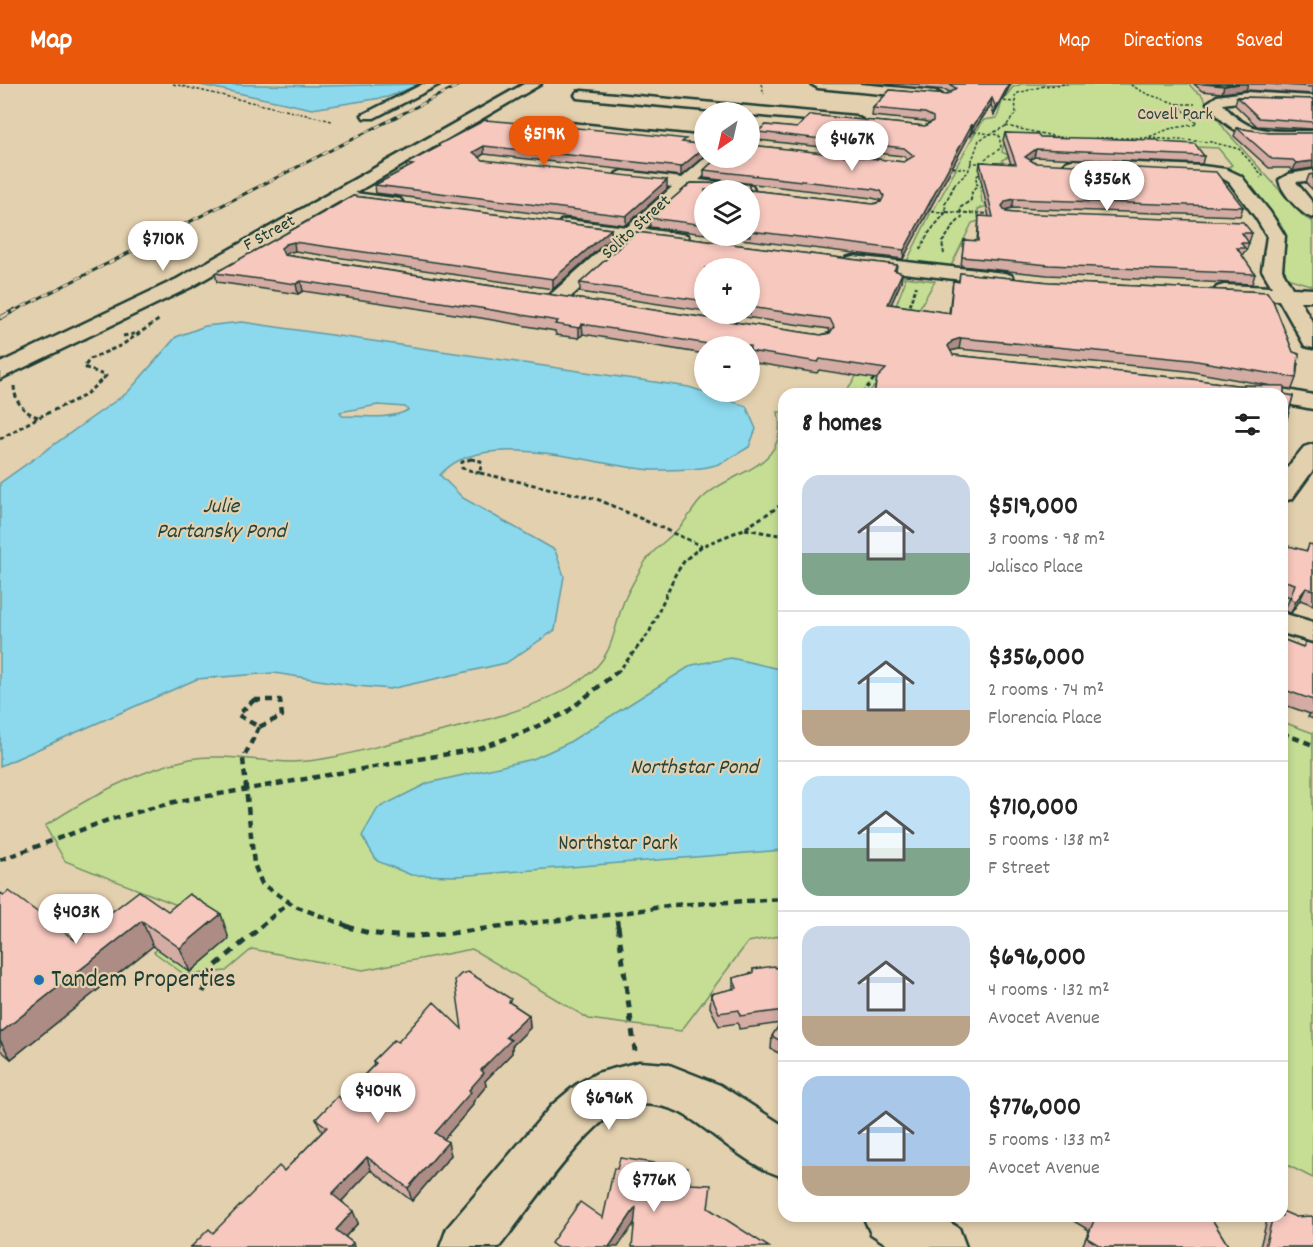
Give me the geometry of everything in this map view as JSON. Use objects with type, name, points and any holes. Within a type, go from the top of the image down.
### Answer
[{"type":"street","points":[[376,96],[422,84]]},
{"type":"street","points":[[369,115],[433,84]]},
{"type":"street","name":"F Street","points":[[7,379],[184,283],[534,84]]},
{"type":"street","points":[[818,84],[946,96]]},
{"type":"street","points":[[582,95],[866,121]]},
{"type":"street","points":[[1313,100],[1236,98],[1217,100],[1214,103],[1232,124],[1252,131],[1313,135]]},
{"type":"street","points":[[760,114],[763,111]]},
{"type":"street","points":[[541,124],[694,141]]},
{"type":"street","points":[[1056,165],[1202,171],[1226,174],[1235,179],[1276,236],[1272,270],[1313,341]]},
{"type":"street","name":"Solito Street","points":[[558,298],[703,168]]},
{"type":"street","points":[[603,174],[694,184]]},
{"type":"street","points":[[1307,208],[1288,186],[1287,180],[1313,175]]},
{"type":"street","points":[[339,196],[409,205]]},
{"type":"street","points":[[550,223],[694,242]]},
{"type":"street","points":[[1247,224],[1270,225]]},
{"type":"street","points":[[833,260],[1025,281]]},
{"type":"street","points":[[1210,290],[1313,295]]},
{"type":"street","points":[[535,295],[581,302]]},
{"type":"street","points":[[1288,397],[1313,402]]},
{"type":"street","points":[[1288,486],[1310,460]]},
{"type":"street","points":[[1288,624],[1313,632]]},
{"type":"street","points":[[466,1247],[569,1121],[593,1100],[614,1088],[639,1083],[667,1085],[703,1100],[778,1150]]},
{"type":"street","points":[[899,1222],[940,1247]]},
{"type":"path","points":[[173,84],[332,121]]},
{"type":"path","points":[[917,255],[928,234],[945,212],[945,204],[956,182],[968,169],[979,140],[1006,126],[1018,110],[1015,96],[1022,91],[1067,84]]},
{"type":"path","points":[[1088,139],[1146,138],[1169,129],[1197,124],[1178,104],[1147,94],[1129,84]]},
{"type":"path","points":[[946,96],[1016,102]]},
{"type":"path","points":[[1006,126],[1045,136],[1070,138]]},
{"type":"path","points":[[941,258],[944,255],[942,242],[948,235],[950,227],[962,218],[960,208],[971,200],[972,192],[978,183],[976,177],[983,170],[986,158],[1001,148],[998,140],[1000,136],[968,131]]},
{"type":"path","points":[[970,163],[994,164]]},
{"type":"path","points":[[947,167],[968,169]]},
{"type":"path","points":[[924,211],[1001,214]]},
{"type":"path","points":[[906,317],[916,286],[914,277]]},
{"type":"path","points":[[0,439],[38,417],[76,401],[92,390],[106,376],[84,367],[90,359],[122,345],[142,332]]},
{"type":"path","points":[[867,388],[877,375]]},
{"type":"path","points":[[7,379],[17,402],[31,416],[38,417]]},
{"type":"path","points":[[480,473],[481,461],[471,459],[462,462],[462,468],[480,473],[597,499],[702,546]]},
{"type":"path","points":[[0,860],[108,820],[174,802],[476,749],[525,732],[567,712],[604,685],[635,653],[650,633],[675,575],[685,560],[702,546],[744,529],[778,506]]},
{"type":"path","points":[[744,529],[778,535]]},
{"type":"path","points":[[259,727],[238,715],[254,700],[280,700],[282,716],[259,727],[243,759],[254,864],[262,884],[288,903],[357,930],[382,935],[413,936],[616,914],[674,905],[778,899]]},
{"type":"path","points":[[1288,735],[1313,745]]},
{"type":"path","points":[[203,992],[213,968],[288,903]]},
{"type":"path","points":[[616,914],[639,1083]]},
{"type":"green space","name":"Covell Park","points":[[1022,84],[1189,84],[1201,94],[1226,131],[1304,217],[1313,222],[1313,286],[1287,278],[1283,263],[1285,233],[1252,192],[1245,178],[1240,174],[1223,170],[1232,165],[1218,148],[1005,138],[1002,152],[1010,156],[1002,160],[1004,167],[989,170],[980,188],[982,202],[988,206],[978,209],[978,218],[982,220],[972,223],[951,266],[907,261],[930,214],[900,210],[902,207],[933,211],[956,169],[930,166],[931,164],[956,167],[975,133],[951,130],[951,128],[977,130],[984,120],[997,118],[1002,102],[965,98],[1003,100],[1013,87]]},
{"type":"green space","points":[[904,277],[935,281],[901,340],[898,362],[873,388],[848,388],[884,336],[905,282]]},
{"type":"green space","name":"Northstar Park","points":[[778,435],[778,936],[748,942],[681,1031],[589,1019],[472,949],[363,970],[252,949],[226,971],[185,975],[154,952],[200,914],[65,861],[45,826],[114,786],[170,764],[201,757],[279,762],[330,758],[494,718],[544,700],[566,689],[595,669],[602,660],[611,642],[626,596],[651,554],[678,529],[698,503],[710,492],[753,468],[765,459],[774,447]]},
{"type":"green space","points":[[1288,724],[1313,733],[1313,1178],[1288,1166]]},
{"type":"water","points":[[196,84],[323,86],[420,84],[388,97],[312,109]]},
{"type":"water","name":"Julie Partansky Pond","points":[[242,322],[689,387],[694,389],[694,402],[734,402],[746,406],[756,429],[749,447],[722,463],[706,467],[653,470],[572,457],[511,451],[483,453],[459,460],[440,475],[463,498],[555,550],[564,576],[555,630],[506,663],[390,689],[274,673],[197,679],[0,766],[0,483],[128,392],[176,337],[205,326]],"holes":[[[378,405],[405,407],[408,410],[393,415],[367,417],[342,416],[340,412]]]},
{"type":"water","name":"Northstar Pond","points":[[731,658],[778,669],[778,850],[457,876],[411,875],[377,861],[362,836],[378,808],[428,783],[533,759],[568,743],[692,665]]},
{"type":"building","points":[[949,84],[1009,84],[996,108],[992,98],[972,128],[972,124],[904,250],[760,232],[760,191],[873,204],[881,202],[884,196],[881,191],[704,170],[706,168],[760,168],[760,146],[904,162],[914,156],[904,148],[760,132],[760,130],[765,125],[797,128],[810,115],[925,126],[933,121],[933,117],[925,113],[873,108],[890,90],[947,95],[956,88]]},
{"type":"building","points":[[1204,84],[1239,84],[1224,86]]},
{"type":"building","points":[[1267,84],[1313,84],[1313,87]]},
{"type":"building","points":[[1237,97],[1313,99],[1313,122],[1259,118]]},
{"type":"building","points":[[485,120],[686,139],[682,142],[694,144],[694,156],[681,167],[484,146],[473,152],[483,160],[667,180],[626,216],[375,185],[413,165],[406,164],[440,146],[436,146]]},
{"type":"building","points":[[1237,128],[1269,133],[1313,133],[1313,161],[1296,163],[1293,160],[1272,159]]},
{"type":"building","points":[[1005,133],[1038,134],[1040,137],[1158,140],[1195,144],[1204,156],[1036,149],[1025,157],[1035,163],[1216,172],[1243,207],[1014,199],[1006,201],[1002,206],[1006,212],[1014,213],[1243,222],[1252,233],[1242,233],[1249,243],[1241,243],[1245,248],[1237,248],[1255,274],[1049,265],[962,257],[964,240],[978,241],[979,216],[993,217],[980,162],[1016,164]]},
{"type":"building","points":[[691,183],[694,183],[694,224],[650,218]]},
{"type":"building","points":[[353,196],[611,229],[553,279],[294,242],[281,248],[284,255],[694,316],[694,324],[747,324],[821,335],[830,333],[834,327],[830,319],[760,308],[760,258],[694,258],[694,299],[580,283],[636,232],[694,239],[694,246],[747,246],[897,265],[894,270],[902,273],[888,304],[950,313],[953,281],[959,282],[960,273],[1049,282],[1267,292],[1273,301],[1293,352],[1299,354],[1296,378],[1191,360],[961,338],[952,341],[948,346],[953,355],[1236,385],[1284,386],[1284,388],[875,388],[877,378],[886,369],[820,359],[818,362],[760,353],[760,336],[694,336],[694,342],[582,324],[579,328],[555,324],[558,321],[301,281],[296,284],[215,273]]},
{"type":"building","points":[[1288,395],[1293,396],[1288,415]]},
{"type":"building","points":[[1309,544],[1313,545],[1313,590],[1306,588],[1296,601],[1290,599],[1295,584],[1288,582],[1288,548],[1307,551]]},
{"type":"building","points":[[1288,641],[1303,647],[1306,642],[1313,644],[1313,700],[1288,691]]},
{"type":"building","points":[[9,891],[75,940],[139,891],[168,911],[189,894],[221,914],[180,948],[142,921],[0,1033],[0,893],[4,895]]},
{"type":"building","points":[[774,966],[778,968],[778,1011],[740,1016],[739,1010],[719,1013],[711,994],[737,988],[733,978],[753,973],[753,969]]},
{"type":"building","points":[[468,972],[511,999],[509,1002],[529,1015],[506,1037],[511,1040],[481,1070],[484,1073],[469,1090],[471,1092],[435,1133],[448,1142],[408,1188],[367,1157],[332,1194],[353,1211],[336,1230],[353,1243],[350,1247],[191,1247],[209,1229],[213,1233],[279,1166],[284,1171],[327,1127],[316,1119],[338,1096],[341,1099],[376,1063],[373,1061],[394,1040],[398,1042],[434,1002],[462,1029],[455,980],[461,974]]},
{"type":"building","points":[[778,1026],[778,1040],[772,1036]]},
{"type":"building","points":[[620,1158],[687,1168],[685,1180],[690,1180],[690,1184],[711,1185],[708,1208],[769,1247],[632,1247],[636,1207],[609,1247],[556,1247],[551,1243],[580,1202],[603,1218],[614,1168],[617,1169]]},
{"type":"building","points":[[1288,1214],[1296,1217],[1313,1217],[1313,1247],[1265,1247],[1271,1222],[1288,1222]]},
{"type":"building","points":[[1093,1222],[1214,1222],[1229,1247],[1102,1247],[1087,1238]]},
{"type":"railway","points":[[12,312],[461,84]]},
{"type":"railway","points":[[0,318],[15,310]]},
{"type":"place","name":"Tandem Properties","points":[[39,980]]}]
